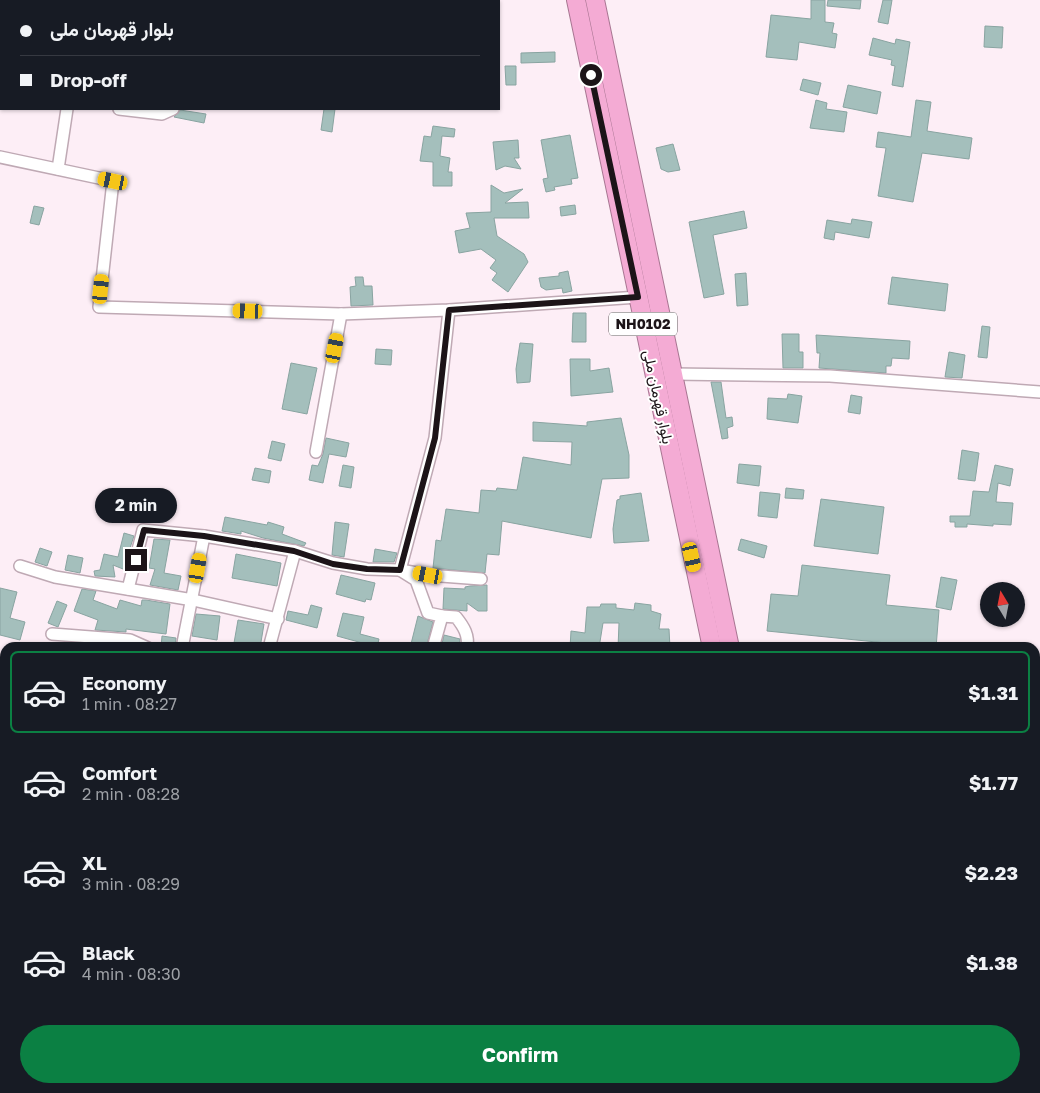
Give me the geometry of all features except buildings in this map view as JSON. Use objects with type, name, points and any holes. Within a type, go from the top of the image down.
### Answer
[{"type":"highway","name":"بلوار قهرمان ملی","points":[[576,0],[711,642]]},
{"type":"highway","name":"بلوار قهرمان ملی","points":[[595,0],[729,642]]},
{"type":"street","points":[[58,170],[67,110]]},
{"type":"street","points":[[128,110],[162,114],[171,110]]},
{"type":"street","points":[[0,157],[113,181],[99,307],[341,314],[449,310],[638,297]]},
{"type":"street","points":[[400,570],[435,438],[449,310]]},
{"type":"street","points":[[316,452],[341,314]]},
{"type":"street","points":[[673,374],[830,376],[1040,392]]},
{"type":"street","points":[[128,589],[144,530],[204,536],[294,551],[333,564],[367,569],[400,570],[428,575],[481,579]]},
{"type":"street","points":[[183,642],[204,536]]},
{"type":"street","points":[[271,642],[294,551]]},
{"type":"street","points":[[20,566],[55,577],[193,600],[278,619]]},
{"type":"street","points":[[400,570],[416,580],[428,613],[456,617],[463,626],[468,637],[468,642]]},
{"type":"street","points":[[435,642],[442,616]]},
{"type":"street","points":[[52,634],[130,640],[134,642]]},
{"type":"route","points":[[136,560],[144,530],[204,536],[294,551],[333,564],[367,569],[400,570],[435,438],[449,310],[638,297],[591,75]]}]
